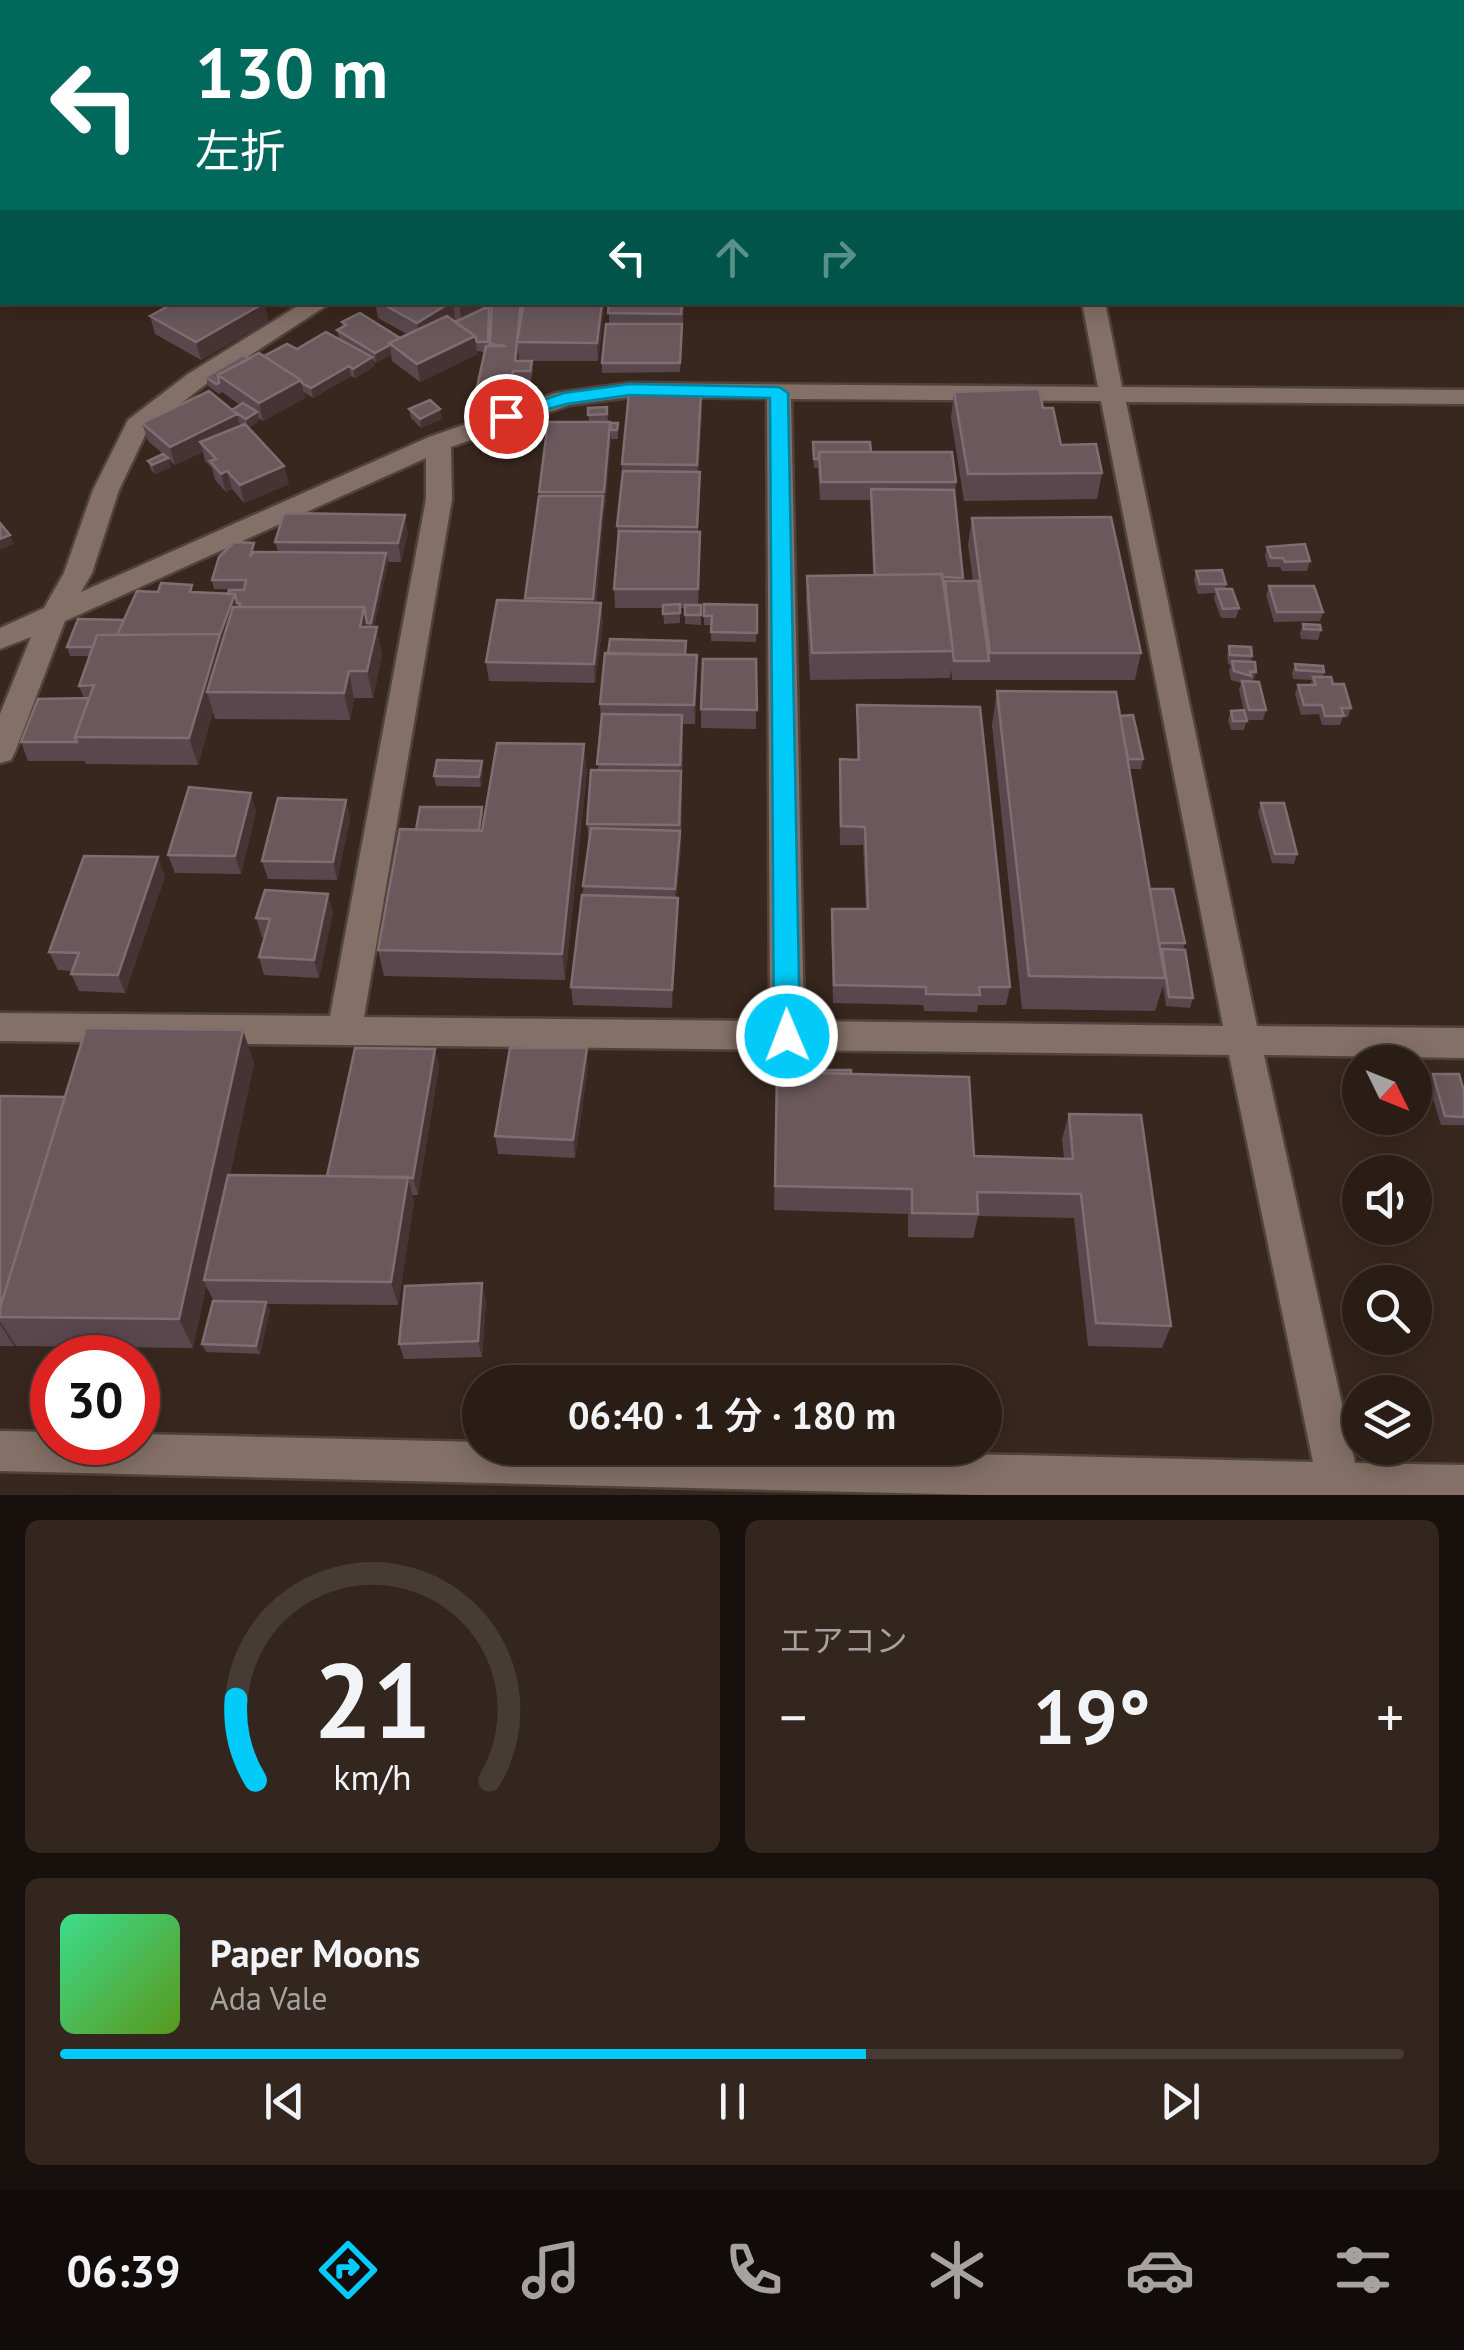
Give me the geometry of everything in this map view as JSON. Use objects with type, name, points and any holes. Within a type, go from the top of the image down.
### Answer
[{"type":"street","points":[[0,752],[52,618],[78,572],[106,490],[137,425],[197,379],[316,305]]},
{"type":"street","points":[[1094,305],[1243,1040],[1341,1491]]},
{"type":"street","points":[[0,640],[438,442],[564,398],[630,390],[1464,398]]},
{"type":"street","points":[[779,393],[787,1036]]},
{"type":"street","points":[[344,1031],[440,499],[438,442]]},
{"type":"street","points":[[0,1026],[1464,1043]]},
{"type":"street","points":[[0,1451],[1341,1491],[1464,1486]]},
{"type":"building","points":[[170,305],[261,305],[196,342],[150,316]]},
{"type":"building","points":[[384,305],[446,305],[417,323]]},
{"type":"building","points":[[492,305],[521,305],[515,361],[532,361],[530,371],[513,371],[511,382],[477,387],[486,346],[506,346],[490,344]]},
{"type":"building","points":[[523,305],[602,305],[597,343],[517,342]]},
{"type":"building","points":[[609,305],[682,305],[681,314],[608,313]]},
{"type":"building","points":[[489,306],[488,342],[477,342],[475,336],[455,322]]},
{"type":"building","points":[[360,313],[400,338],[375,353],[337,330],[346,325],[342,322]]},
{"type":"building","points":[[447,316],[475,336],[417,364],[389,343]]},
{"type":"building","points":[[606,324],[682,324],[680,363],[602,363]]},
{"type":"building","points":[[326,332],[372,357],[311,388],[264,356],[287,344],[297,349]]},
{"type":"building","points":[[259,353],[301,380],[259,403],[218,375]]},
{"type":"building","points":[[243,355],[249,359],[218,375],[219,383],[206,377]]},
{"type":"building","points":[[1039,389],[1043,408],[1053,408],[1061,445],[1096,444],[1102,473],[968,474],[954,392]]},
{"type":"building","points":[[209,391],[237,414],[170,447],[142,423]]},
{"type":"building","points":[[629,392],[701,393],[697,465],[622,464]]},
{"type":"building","points":[[430,400],[440,409],[420,419],[409,409]]},
{"type":"building","points":[[243,403],[257,412],[246,419],[232,410]]},
{"type":"building","points":[[607,407],[607,414],[588,415],[588,408]]},
{"type":"building","points":[[548,422],[610,422],[604,492],[539,492]]},
{"type":"building","points":[[245,424],[284,466],[240,485],[227,471],[221,474],[210,461],[216,459],[200,442]]},
{"type":"building","points":[[813,442],[870,442],[871,452],[819,452],[819,459],[814,459]]},
{"type":"building","points":[[819,452],[952,452],[956,482],[821,482]]},
{"type":"building","points":[[163,454],[168,458],[152,465],[148,461]]},
{"type":"building","points":[[623,471],[700,472],[697,527],[617,526]]},
{"type":"building","points":[[871,489],[954,490],[963,578],[942,574],[875,575]]},
{"type":"building","points":[[539,496],[603,496],[593,599],[525,598]]},
{"type":"building","points":[[284,513],[405,515],[398,543],[275,542]]},
{"type":"building","points":[[1111,517],[1141,653],[990,653],[972,518]]},
{"type":"building","points":[[0,523],[10,535],[0,539]]},
{"type":"building","points":[[619,531],[700,532],[698,589],[614,589]]},
{"type":"building","points":[[234,542],[254,543],[250,557],[254,552],[386,553],[371,623],[367,623],[364,607],[239,607],[235,594],[228,594],[229,590],[244,590],[246,580],[212,580],[219,557]]},
{"type":"building","points":[[1305,544],[1310,561],[1271,558],[1267,547]]},
{"type":"building","points":[[1222,570],[1226,584],[1200,584],[1196,571]]},
{"type":"building","points":[[942,574],[953,651],[812,653],[807,576]]},
{"type":"building","points":[[945,581],[978,581],[989,661],[954,661]]},
{"type":"building","points":[[161,583],[192,585],[190,592],[235,594],[220,634],[117,635],[137,591],[158,592]]},
{"type":"building","points":[[1269,586],[1314,586],[1323,612],[1277,612]]},
{"type":"building","points":[[1216,589],[1232,589],[1239,608],[1223,609]]},
{"type":"building","points":[[497,600],[601,603],[594,664],[486,662]]},
{"type":"building","points":[[680,604],[680,613],[663,614],[663,605]]},
{"type":"building","points":[[704,604],[757,605],[757,633],[711,632],[712,616],[704,616]]},
{"type":"building","points":[[685,605],[701,605],[701,615],[685,615]]},
{"type":"building","points":[[233,607],[364,607],[360,627],[377,627],[367,671],[349,671],[344,693],[207,692]]},
{"type":"building","points":[[78,619],[124,620],[117,635],[97,635],[93,647],[67,647]]},
{"type":"building","points":[[1303,624],[1320,625],[1321,630],[1304,629]]},
{"type":"building","points":[[220,634],[189,738],[75,737],[94,685],[79,686],[97,635]]},
{"type":"building","points":[[610,639],[686,641],[685,655],[608,654]]},
{"type":"building","points":[[1229,646],[1251,647],[1252,656],[1230,655]]},
{"type":"building","points":[[605,653],[697,655],[694,705],[600,704]]},
{"type":"building","points":[[703,659],[756,659],[757,710],[701,709]]},
{"type":"building","points":[[1232,661],[1255,662],[1256,672],[1250,671],[1251,676],[1234,671]]},
{"type":"building","points":[[1295,664],[1323,666],[1324,672],[1296,670]]},
{"type":"building","points":[[1313,677],[1331,677],[1333,684],[1344,684],[1351,708],[1341,708],[1344,716],[1325,716],[1322,705],[1304,705],[1298,685],[1316,685]]},
{"type":"building","points":[[1242,681],[1259,682],[1266,710],[1249,710]]},
{"type":"building","points":[[997,691],[1116,692],[1165,978],[1029,976]]},
{"type":"building","points":[[89,698],[75,737],[77,742],[21,742],[38,699]]},
{"type":"building","points":[[857,705],[980,707],[1010,987],[979,987],[980,995],[926,994],[926,987],[834,985],[832,909],[868,909],[865,827],[841,826],[840,759],[859,760]]},
{"type":"building","points":[[1244,710],[1247,721],[1233,721],[1231,711]]},
{"type":"building","points":[[602,714],[682,715],[680,765],[597,764]]},
{"type":"building","points":[[1133,715],[1143,759],[1128,759],[1120,716]]},
{"type":"building","points":[[497,743],[584,744],[562,954],[378,950],[400,829],[482,831]]},
{"type":"building","points":[[437,760],[482,761],[479,777],[434,776]]},
{"type":"building","points":[[591,770],[681,771],[679,825],[587,824]]},
{"type":"building","points":[[189,787],[251,793],[235,856],[168,855]]},
{"type":"building","points":[[278,798],[346,800],[333,862],[262,861]]},
{"type":"building","points":[[1261,803],[1284,803],[1297,854],[1275,854]]},
{"type":"building","points":[[420,807],[482,807],[479,830],[416,830]]},
{"type":"building","points":[[591,828],[680,831],[675,889],[583,886]]},
{"type":"building","points":[[84,856],[158,857],[118,975],[71,974],[79,953],[49,952]]},
{"type":"building","points":[[1150,889],[1173,889],[1185,943],[1159,943]]},
{"type":"building","points":[[265,890],[328,894],[314,960],[259,957],[270,919],[256,918]]},
{"type":"building","points":[[582,895],[678,898],[672,990],[571,987]]},
{"type":"building","points":[[1162,949],[1185,950],[1193,998],[1169,997]]},
{"type":"building","points":[[86,1028],[243,1030],[179,1319],[0,1317]]},
{"type":"building","points":[[355,1048],[435,1049],[413,1178],[327,1176]]},
{"type":"building","points":[[510,1048],[587,1048],[573,1140],[495,1136]]},
{"type":"building","points":[[775,1070],[851,1070],[851,1074],[777,1072],[776,1085]]},
{"type":"building","points":[[777,1072],[969,1077],[974,1156],[1073,1159],[1069,1114],[1141,1115],[1171,1326],[1096,1323],[1081,1194],[977,1192],[978,1214],[912,1213],[912,1189],[775,1186]]},
{"type":"building","points":[[1433,1074],[1459,1074],[1464,1091],[1464,1117],[1445,1116]]},
{"type":"building","points":[[0,1096],[65,1097],[0,1308]]},
{"type":"building","points":[[228,1175],[408,1177],[391,1282],[204,1280]]},
{"type":"building","points":[[482,1283],[478,1341],[399,1344],[405,1286]]},
{"type":"building","points":[[213,1301],[266,1302],[256,1346],[202,1344]]},
{"type":"route","points":[[506,416],[564,398],[630,390],[779,393],[787,1036]]}]
